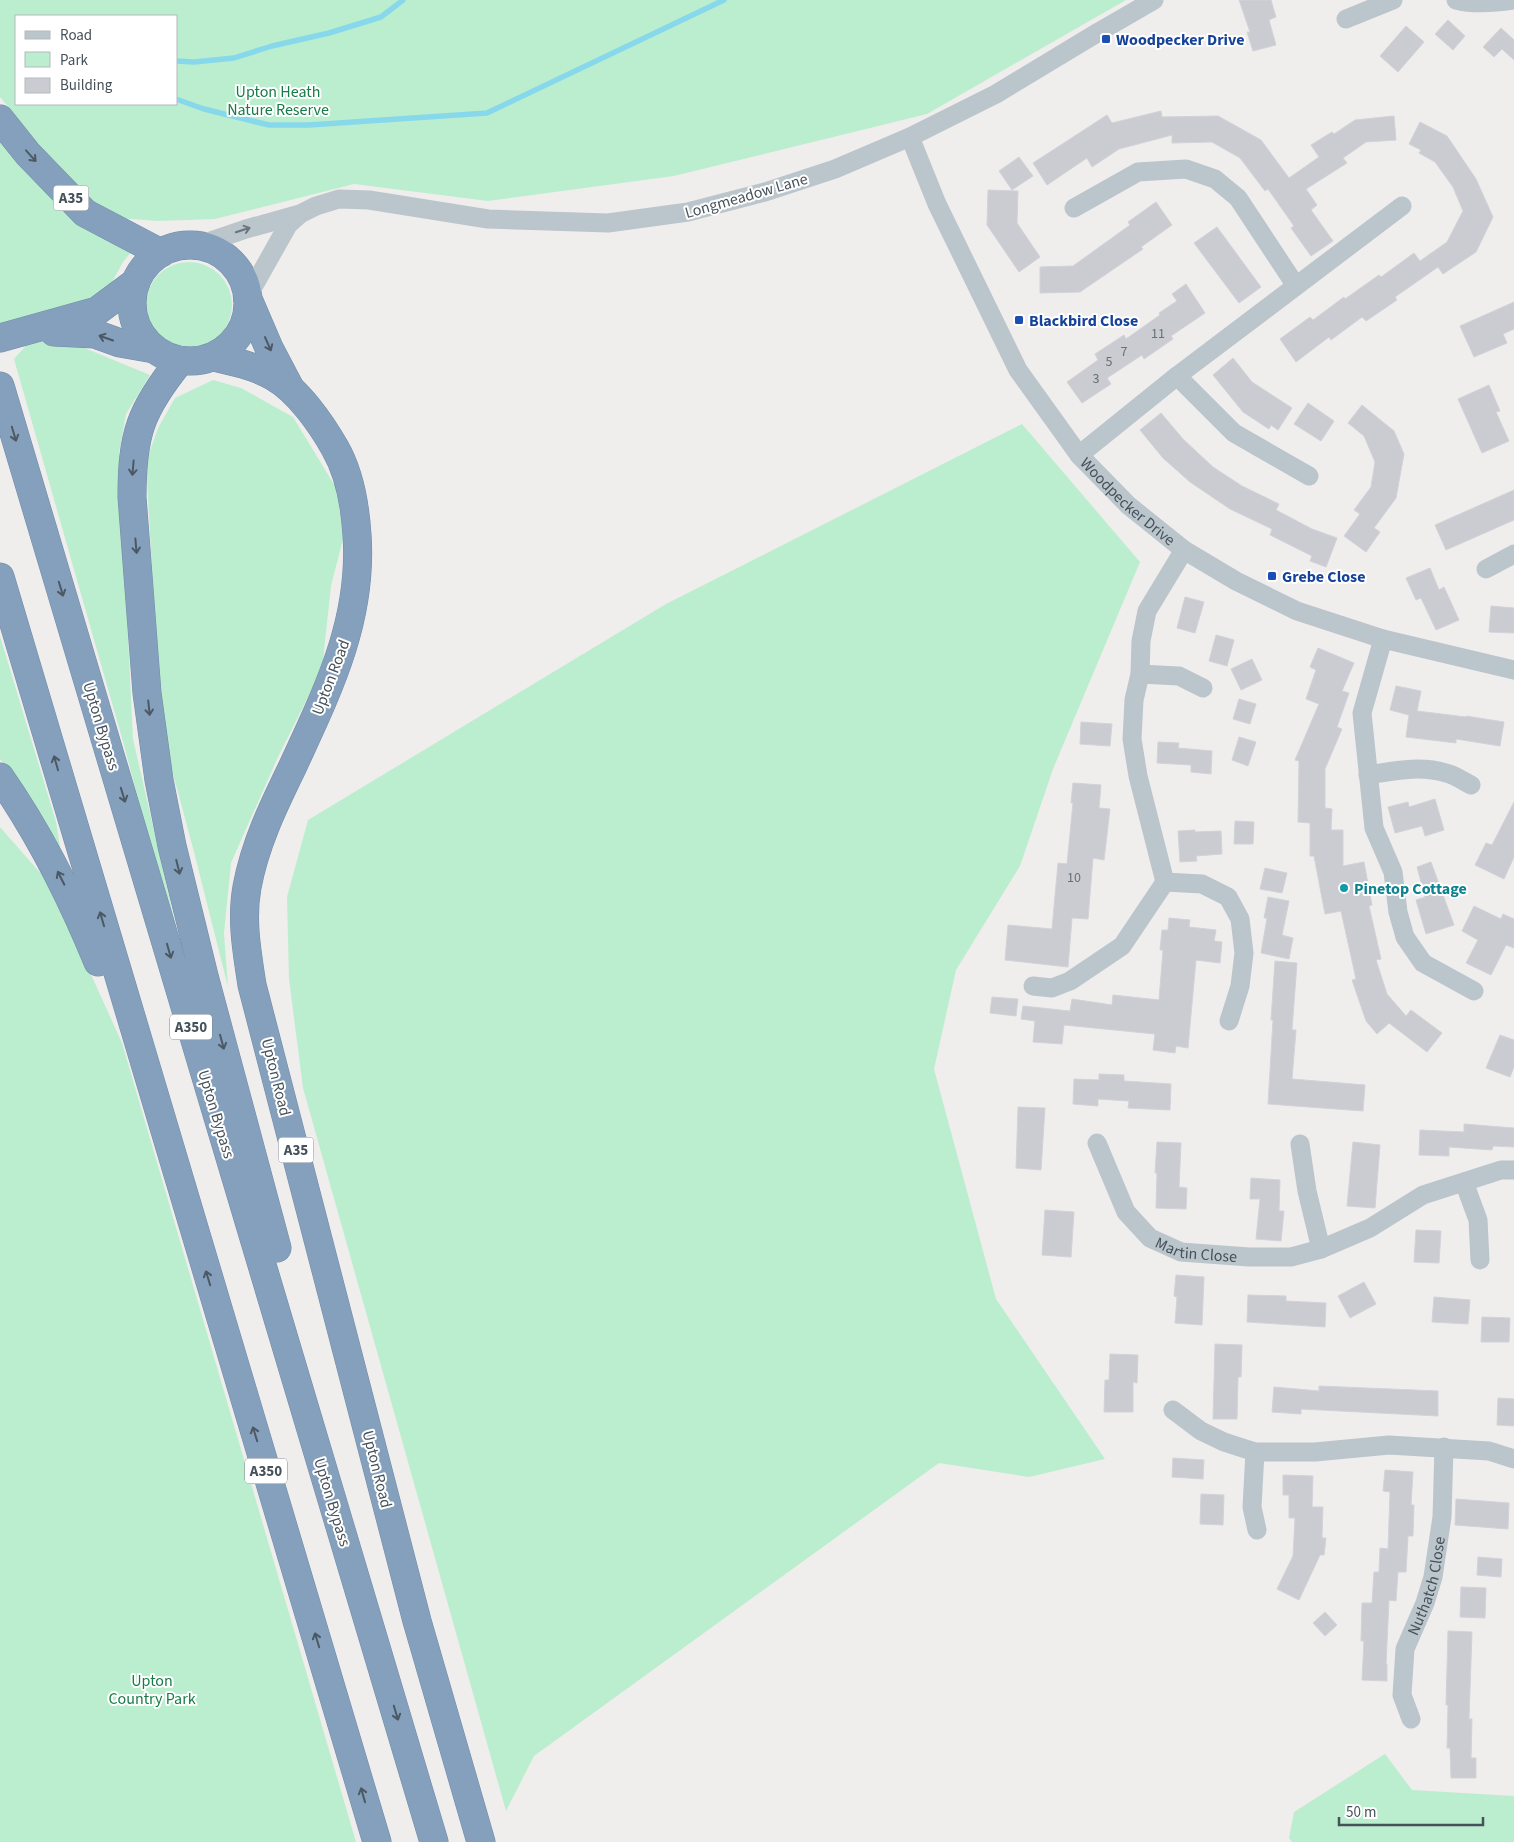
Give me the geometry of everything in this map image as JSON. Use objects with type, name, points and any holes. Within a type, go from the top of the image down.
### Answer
[{"type":"highway","name":"A35","points":[[0,118],[28,154],[85,213],[161,252]]},
{"type":"highway","points":[[184,245],[211,249],[225,257],[236,268],[244,281],[248,298],[246,317],[240,334],[228,347],[214,357],[191,362],[180,361],[154,349],[141,335],[134,318],[132,300],[136,282],[150,260],[161,252],[184,245]]},
{"type":"highway","points":[[0,338],[97,311],[136,282]]},
{"type":"highway","name":"Upton Road","points":[[248,298],[269,348],[290,388]]},
{"type":"highway","points":[[27,331],[95,334],[120,343],[154,349]]},
{"type":"highway","name":"Upton Road","points":[[214,357],[258,370],[275,377],[290,388],[322,425],[343,462],[351,488],[359,559],[354,602],[344,647],[310,729],[263,828],[247,888],[244,932],[252,985],[417,1621],[481,1842]]},
{"type":"highway","name":"A350","points":[[180,361],[158,390],[140,422],[132,472],[132,497],[147,693],[159,780],[195,939],[238,1107],[312,1377],[382,1667]]},
{"type":"highway","name":"Upton Bypass","points":[[0,387],[434,1842]]},
{"type":"highway","name":"A350","points":[[0,576],[377,1842]]},
{"type":"highway","name":"A350","points":[[0,777],[27,816],[64,883],[155,1100]]},
{"type":"street","name":"Longmeadow Lane","points":[[196,246],[246,229],[300,214],[316,206],[339,199],[369,200],[488,219],[608,223],[688,212],[765,192],[835,169],[910,138],[996,94],[1154,0]]},
{"type":"street","points":[[1346,19],[1393,0]]},
{"type":"street","points":[[1456,0],[1494,3],[1514,0]]},
{"type":"street","name":"Woodpecker Drive","points":[[910,138],[937,204],[1018,370],[1079,455],[1128,505],[1184,550],[1236,581],[1297,611],[1383,638],[1514,670]]},
{"type":"street","points":[[1074,208],[1138,172],[1186,169],[1215,179],[1238,198],[1296,286]]},
{"type":"street","points":[[1079,455],[1177,376],[1402,206]]},
{"type":"street","name":"Longmeadow Lane","points":[[248,298],[288,226],[300,214]]},
{"type":"street","points":[[1177,376],[1234,434],[1309,476]]},
{"type":"street","points":[[1033,986],[1052,988],[1070,981],[1122,946],[1165,882],[1138,776],[1132,739],[1134,700],[1140,674],[1141,641],[1148,611],[1184,550]]},
{"type":"street","points":[[1486,569],[1514,554]]},
{"type":"street","points":[[1383,638],[1362,713],[1374,828],[1393,872],[1398,912],[1404,937],[1422,963],[1474,991]]},
{"type":"street","points":[[1140,674],[1179,676],[1203,688]]},
{"type":"street","points":[[1368,775],[1407,769],[1428,769],[1448,773],[1471,785]]},
{"type":"street","points":[[1165,882],[1202,884],[1228,897],[1240,919],[1244,953],[1240,986],[1229,1020]]},
{"type":"street","name":"Martin Close","points":[[1098,1144],[1126,1212],[1150,1238],[1181,1252],[1249,1257],[1291,1257],[1321,1249],[1370,1228],[1423,1195],[1501,1170],[1514,1170]]},
{"type":"street","points":[[1300,1144],[1307,1192],[1321,1249]]},
{"type":"street","points":[[1464,1182],[1478,1220],[1480,1260]]},
{"type":"street","points":[[1173,1410],[1201,1431],[1224,1442],[1255,1452],[1314,1452],[1389,1445],[1489,1451],[1514,1459]]},
{"type":"street","name":"Nuthatch Close","points":[[1411,1719],[1402,1695],[1405,1649],[1425,1604],[1433,1577],[1442,1518],[1444,1447]]},
{"type":"street","points":[[1255,1452],[1252,1507],[1257,1530]]},
{"type":"green space","name":"Upton Heath Nature Reserve","points":[[0,0],[1126,0],[927,114],[674,176],[488,201],[354,184],[215,219],[157,221],[119,218],[81,195],[0,97]]},
{"type":"green space","points":[[0,133],[131,252],[123,262],[110,286],[98,298],[0,325]]},
{"type":"green space","points":[[189,262],[213,269],[225,281],[232,305],[225,329],[213,341],[189,348],[165,341],[153,329],[146,305],[153,281],[165,269]]},
{"type":"green space","points":[[31,340],[70,342],[150,375],[126,414],[119,453],[133,739],[176,927],[171,924],[124,745],[14,359]]},
{"type":"green space","points":[[213,380],[241,388],[293,417],[335,486],[344,535],[331,586],[322,669],[278,757],[231,863],[224,933],[228,987],[166,748],[155,622],[146,462],[158,428],[175,398]]},
{"type":"green space","points":[[1022,424],[1140,562],[1053,769],[1020,866],[956,970],[934,1069],[996,1299],[1105,1459],[1029,1477],[939,1463],[534,1756],[506,1811],[303,1088],[289,979],[287,897],[308,820],[666,604]]},
{"type":"green space","points":[[0,636],[56,822],[61,852],[24,790],[0,759]]},
{"type":"green space","name":"Upton Country Park","points":[[0,827],[50,884],[122,1043],[356,1842],[0,1842]]},
{"type":"green space","points":[[1385,1754],[1412,1790],[1514,1796],[1514,1842],[1292,1842],[1289,1838],[1294,1812]]},
{"type":"building","points":[[1239,0],[1271,0],[1276,17],[1269,20],[1276,45],[1253,51],[1247,32],[1250,32]]},
{"type":"building","points":[[1448,20],[1465,36],[1453,50],[1435,34]]},
{"type":"building","points":[[1406,26],[1424,42],[1398,72],[1380,56]]},
{"type":"building","points":[[1501,28],[1514,40],[1514,60],[1502,49],[1494,57],[1483,47]]},
{"type":"building","points":[[1161,111],[1162,117],[1218,116],[1261,140],[1289,178],[1319,157],[1311,145],[1332,132],[1334,134],[1355,120],[1394,116],[1396,140],[1366,142],[1343,158],[1347,163],[1306,189],[1317,205],[1311,210],[1333,241],[1311,256],[1291,228],[1294,226],[1268,189],[1265,191],[1240,158],[1212,142],[1172,143],[1172,135],[1119,149],[1092,167],[1087,158],[1047,185],[1033,163],[1107,115],[1112,123]]},
{"type":"building","points":[[1420,122],[1447,136],[1476,179],[1493,217],[1476,252],[1443,274],[1438,267],[1395,297],[1397,300],[1366,321],[1362,317],[1331,340],[1329,337],[1296,362],[1280,339],[1310,317],[1313,320],[1344,297],[1345,299],[1379,275],[1381,277],[1414,253],[1420,261],[1447,242],[1463,211],[1453,187],[1435,162],[1419,153],[1421,150],[1409,144]]},
{"type":"building","points":[[1019,157],[1033,176],[1012,190],[999,171]]},
{"type":"building","points":[[988,190],[1018,191],[1017,223],[1040,257],[1019,272],[987,225]]},
{"type":"building","points":[[1156,202],[1172,225],[1141,247],[1143,249],[1080,292],[1040,293],[1040,267],[1073,266],[1130,225],[1128,222]]},
{"type":"building","points":[[1217,227],[1261,287],[1239,303],[1194,243]]},
{"type":"building","points":[[1186,284],[1205,313],[1171,336],[1173,339],[1144,359],[1142,355],[1107,378],[1111,384],[1082,403],[1067,382],[1098,360],[1095,354],[1124,335],[1126,339],[1177,301],[1172,294]]},
{"type":"building","points":[[1514,302],[1514,329],[1503,334],[1507,343],[1474,357],[1460,326]]},
{"type":"building","points":[[1233,358],[1252,382],[1292,408],[1278,430],[1271,425],[1269,429],[1243,412],[1213,375]]},
{"type":"building","points":[[1489,385],[1500,411],[1496,412],[1509,441],[1482,453],[1458,399]]},
{"type":"building","points":[[1308,403],[1334,421],[1321,441],[1294,424]]},
{"type":"building","points":[[1362,405],[1394,431],[1404,454],[1396,498],[1374,528],[1380,532],[1366,552],[1344,536],[1360,514],[1354,510],[1371,487],[1375,462],[1364,436],[1348,423]]},
{"type":"building","points":[[1161,413],[1183,439],[1213,467],[1242,486],[1279,504],[1276,510],[1312,529],[1337,538],[1326,567],[1310,561],[1312,556],[1270,535],[1272,529],[1230,509],[1190,482],[1163,458],[1140,430]]},
{"type":"building","points":[[1514,490],[1514,520],[1446,550],[1435,525]]},
{"type":"building","points":[[1430,568],[1439,590],[1444,587],[1459,620],[1436,630],[1421,598],[1416,600],[1406,578]]},
{"type":"building","points":[[1185,597],[1204,602],[1195,633],[1177,628]]},
{"type":"building","points":[[1491,606],[1514,608],[1514,633],[1489,632]]},
{"type":"building","points":[[1216,635],[1234,640],[1227,666],[1209,661]]},
{"type":"building","points":[[1318,648],[1354,663],[1342,691],[1349,693],[1337,727],[1342,729],[1325,769],[1325,808],[1332,809],[1331,830],[1343,830],[1343,866],[1364,862],[1372,905],[1369,906],[1381,959],[1376,960],[1387,994],[1406,1016],[1411,1010],[1442,1033],[1427,1052],[1389,1023],[1377,1034],[1366,1021],[1352,980],[1356,979],[1341,911],[1325,914],[1314,856],[1310,856],[1310,823],[1298,822],[1299,761],[1295,760],[1319,704],[1306,699],[1316,670],[1310,667]]},
{"type":"building","points":[[1252,659],[1262,680],[1241,690],[1231,669]]},
{"type":"building","points":[[1396,686],[1421,691],[1417,711],[1504,722],[1500,746],[1456,739],[1456,743],[1406,737],[1409,715],[1390,710]]},
{"type":"building","points":[[1239,699],[1256,704],[1250,724],[1233,719]]},
{"type":"building","points":[[1081,722],[1112,724],[1110,746],[1080,744]]},
{"type":"building","points":[[1239,737],[1256,742],[1248,766],[1232,760]]},
{"type":"building","points":[[1158,742],[1179,743],[1178,748],[1212,751],[1211,774],[1191,772],[1191,765],[1157,763]]},
{"type":"building","points":[[1073,783],[1101,785],[1099,808],[1110,809],[1104,860],[1093,858],[1088,919],[1072,918],[1068,967],[1005,960],[1008,925],[1052,929],[1058,863],[1067,864]]},
{"type":"building","points":[[1435,799],[1444,830],[1425,836],[1422,826],[1395,833],[1388,807],[1408,802],[1409,807]]},
{"type":"building","points":[[1514,802],[1514,857],[1504,879],[1475,865],[1486,843],[1492,845]]},
{"type":"building","points":[[1235,821],[1254,822],[1253,844],[1234,844]]},
{"type":"building","points":[[1195,830],[1195,832],[1221,831],[1222,854],[1196,856],[1197,861],[1180,862],[1178,831]]},
{"type":"building","points":[[1431,862],[1454,925],[1426,934],[1416,900],[1425,897],[1417,867]]},
{"type":"building","points":[[1265,868],[1287,873],[1282,893],[1260,889]]},
{"type":"building","points":[[1268,897],[1289,901],[1282,935],[1293,938],[1289,959],[1261,953],[1267,918],[1264,918]]},
{"type":"building","points":[[1474,906],[1501,919],[1503,914],[1514,919],[1514,948],[1506,945],[1491,975],[1466,963],[1478,940],[1462,931]]},
{"type":"building","points":[[1169,918],[1190,920],[1189,927],[1216,930],[1214,941],[1222,942],[1220,963],[1196,960],[1188,1048],[1176,1046],[1175,1053],[1153,1050],[1155,1034],[1064,1025],[1062,1044],[1033,1042],[1035,1021],[1021,1019],[1023,1006],[1070,1011],[1072,999],[1112,1005],[1113,995],[1159,1000],[1163,950],[1160,950],[1162,930],[1168,930]]},
{"type":"building","points":[[1275,961],[1297,963],[1292,1030],[1296,1030],[1292,1079],[1365,1085],[1363,1111],[1268,1104]]},
{"type":"building","points":[[992,997],[1018,999],[1016,1016],[990,1013]]},
{"type":"building","points":[[1500,1035],[1514,1040],[1514,1067],[1510,1077],[1486,1068]]},
{"type":"building","points":[[1099,1074],[1124,1075],[1124,1081],[1171,1084],[1170,1110],[1128,1108],[1129,1101],[1098,1099],[1098,1106],[1073,1104],[1074,1079],[1099,1080]]},
{"type":"building","points":[[1018,1107],[1045,1108],[1041,1170],[1016,1168]]},
{"type":"building","points":[[1464,1124],[1514,1128],[1514,1147],[1493,1146],[1492,1150],[1449,1147],[1449,1156],[1419,1155],[1420,1130],[1464,1132]]},
{"type":"building","points":[[1157,1142],[1181,1143],[1179,1187],[1187,1188],[1186,1209],[1156,1208],[1157,1173],[1155,1173]]},
{"type":"building","points":[[1353,1142],[1380,1145],[1375,1208],[1347,1206]]},
{"type":"building","points":[[1251,1178],[1280,1180],[1279,1211],[1284,1211],[1281,1241],[1256,1239],[1260,1199],[1250,1199]]},
{"type":"building","points":[[1045,1210],[1074,1212],[1071,1257],[1042,1255]]},
{"type":"building","points":[[1416,1230],[1441,1231],[1439,1263],[1414,1262]]},
{"type":"building","points":[[1176,1275],[1204,1277],[1202,1325],[1175,1323],[1177,1297],[1174,1296]]},
{"type":"building","points":[[1364,1282],[1376,1304],[1350,1318],[1338,1296]]},
{"type":"building","points":[[1248,1295],[1286,1296],[1286,1301],[1326,1303],[1325,1327],[1247,1322]]},
{"type":"building","points":[[1434,1297],[1470,1300],[1468,1324],[1432,1322]]},
{"type":"building","points":[[1482,1317],[1510,1318],[1509,1342],[1481,1342]]},
{"type":"building","points":[[1215,1344],[1242,1345],[1241,1377],[1238,1377],[1237,1419],[1213,1419]]},
{"type":"building","points":[[1110,1354],[1138,1355],[1137,1383],[1133,1382],[1133,1412],[1104,1412],[1105,1380],[1109,1380]]},
{"type":"building","points":[[1319,1386],[1438,1391],[1438,1416],[1301,1409],[1301,1414],[1272,1412],[1274,1387],[1319,1391]]},
{"type":"building","points":[[1498,1398],[1514,1399],[1514,1426],[1497,1425]]},
{"type":"building","points":[[1173,1458],[1204,1460],[1203,1479],[1172,1477]]},
{"type":"building","points":[[1385,1470],[1413,1472],[1411,1505],[1414,1505],[1413,1536],[1408,1536],[1406,1572],[1398,1572],[1396,1601],[1389,1600],[1387,1681],[1362,1680],[1364,1641],[1361,1641],[1362,1603],[1372,1603],[1374,1572],[1379,1572],[1380,1548],[1388,1549],[1390,1492],[1383,1491]]},
{"type":"building","points":[[1283,1475],[1313,1476],[1312,1507],[1323,1507],[1322,1538],[1326,1538],[1324,1555],[1320,1555],[1299,1600],[1277,1589],[1293,1556],[1295,1518],[1289,1518],[1289,1495],[1283,1495]]},
{"type":"building","points":[[1201,1494],[1224,1495],[1223,1525],[1200,1524]]},
{"type":"building","points":[[1456,1499],[1509,1503],[1508,1529],[1455,1525]]},
{"type":"building","points":[[1478,1557],[1502,1559],[1501,1577],[1477,1575]]},
{"type":"building","points":[[1461,1587],[1486,1588],[1485,1618],[1460,1617]]},
{"type":"building","points":[[1325,1612],[1337,1625],[1325,1636],[1313,1623]]},
{"type":"building","points":[[1448,1631],[1472,1632],[1469,1719],[1472,1719],[1471,1758],[1476,1758],[1476,1778],[1451,1778],[1450,1748],[1447,1748],[1448,1705],[1446,1705]]},
{"type":"waterway","points":[[178,61],[194,62],[234,58],[272,46],[329,33],[381,17],[403,0]]},
{"type":"waterway","points":[[178,100],[204,109],[269,125],[309,125],[487,113],[724,0]]},
{"type":"place","name":"Woodpecker Drive","points":[[1106,39]]},
{"type":"place","name":"Blackbird Close","points":[[1019,320]]},
{"type":"place","name":"Grebe Close","points":[[1272,576]]},
{"type":"place","name":"Pinetop Cottage","points":[[1344,888]]}]
